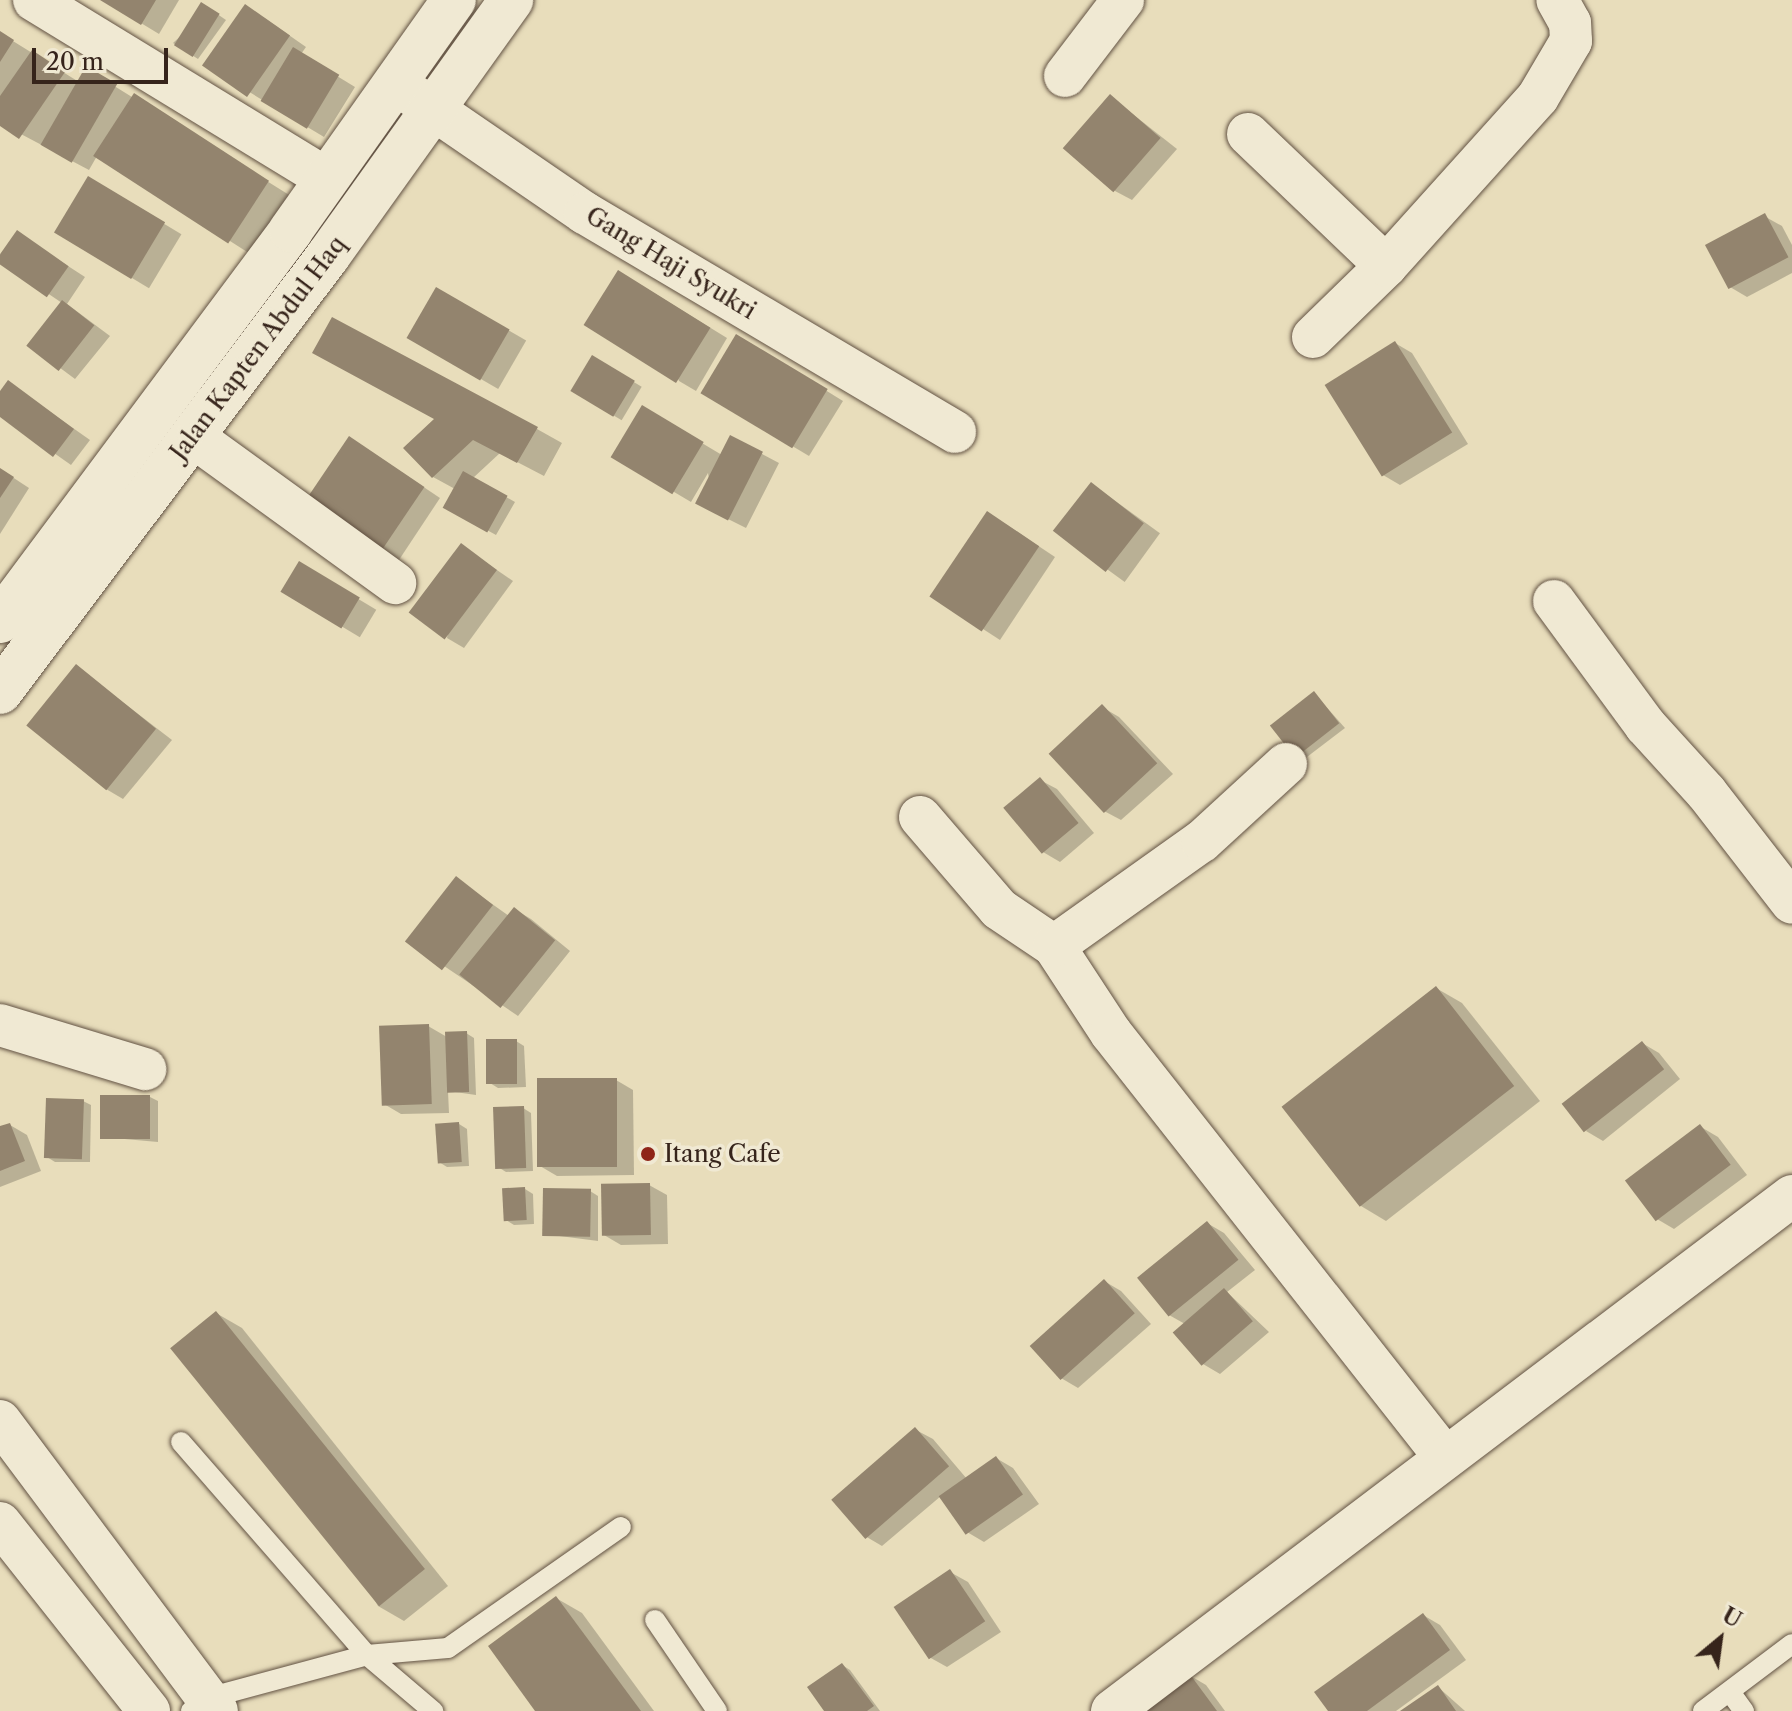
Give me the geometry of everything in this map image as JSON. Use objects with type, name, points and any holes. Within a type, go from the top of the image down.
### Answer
[{"type":"street","points":[[34,0],[326,178]]},
{"type":"street","name":"Jalan Kapten Abdul Haq","points":[[0,621],[454,0]]},
{"type":"street","name":"Jalan Kapten Abdul Haq","points":[[0,692],[15,642],[192,436],[511,0]]},
{"type":"street","points":[[1065,76],[1123,0]]},
{"type":"street","points":[[1313,337],[1386,266],[1538,97],[1571,41],[1570,23],[1557,0]]},
{"type":"street","name":"Gang Haji Syukri","points":[[395,83],[585,213],[955,432]]},
{"type":"street","points":[[1248,134],[1386,266]]},
{"type":"street","points":[[192,436],[395,583]]},
{"type":"street","points":[[1554,601],[1645,725],[1706,792],[1792,903]]},
{"type":"street","points":[[1054,946],[1202,841],[1286,764]]},
{"type":"street","points":[[920,817],[999,909],[1054,946],[1111,1033],[1444,1456]]},
{"type":"street","points":[[0,1025],[145,1069]]},
{"type":"street","points":[[1112,1711],[1444,1456],[1792,1196]]},
{"type":"street","points":[[0,1421],[205,1707]]},
{"type":"street","points":[[0,1523],[149,1711]]},
{"type":"lane","points":[[181,1442],[367,1655],[433,1711]]},
{"type":"lane","points":[[205,1707],[367,1655],[448,1648],[621,1527]]},
{"type":"lane","points":[[655,1620],[717,1711]]},
{"type":"lane","points":[[1703,1711],[1792,1644]]},
{"type":"lane","points":[[1730,1692],[1744,1711]]},
{"type":"building","points":[[100,0],[156,0],[141,25]]},
{"type":"building","points":[[201,2],[220,14],[193,57],[174,45]]},
{"type":"building","points":[[245,4],[290,36],[247,97],[202,65]]},
{"type":"building","points":[[0,31],[14,40],[0,62]]},
{"type":"building","points":[[293,47],[339,75],[307,129],[261,101]]},
{"type":"building","points":[[32,50],[65,72],[19,139],[0,126],[0,96]]},
{"type":"building","points":[[86,66],[117,84],[72,163],[41,145]]},
{"type":"building","points":[[134,93],[269,181],[228,244],[93,156]]},
{"type":"building","points":[[1110,94],[1161,138],[1113,192],[1063,148]]},
{"type":"building","points":[[88,176],[165,222],[131,279],[54,233]]},
{"type":"building","points":[[1765,213],[1788,257],[1728,289],[1705,245]]},
{"type":"building","points":[[17,230],[69,266],[47,297],[0,264],[0,254]]},
{"type":"building","points":[[618,270],[710,328],[676,383],[584,325]]},
{"type":"building","points":[[436,287],[510,330],[480,381],[406,338]]},
{"type":"building","points":[[62,300],[94,325],[59,371],[26,346]]},
{"type":"building","points":[[332,317],[538,427],[517,463],[473,440],[432,478],[403,448],[434,419],[312,353]]},
{"type":"building","points":[[736,334],[828,389],[792,448],[700,393]]},
{"type":"building","points":[[1395,341],[1452,433],[1382,477],[1325,385]]},
{"type":"building","points":[[592,355],[635,381],[613,417],[570,391]]},
{"type":"building","points":[[8,380],[74,429],[53,457],[0,417],[0,391]]},
{"type":"building","points":[[642,405],[704,442],[672,494],[611,457]]},
{"type":"building","points":[[730,435],[763,452],[728,520],[695,504]]},
{"type":"building","points":[[349,436],[424,487],[375,561],[299,510]]},
{"type":"building","points":[[0,468],[14,477],[0,498]]},
{"type":"building","points":[[463,471],[508,496],[487,532],[443,508]]},
{"type":"building","points":[[1091,482],[1144,523],[1106,572],[1053,531]]},
{"type":"building","points":[[987,511],[1039,546],[982,632],[929,596]]},
{"type":"building","points":[[461,543],[497,570],[445,640],[409,612]]},
{"type":"building","points":[[299,561],[360,598],[341,628],[280,592]]},
{"type":"building","points":[[76,664],[156,729],[106,790],[26,725]]},
{"type":"building","points":[[1314,691],[1339,723],[1295,758],[1270,725]]},
{"type":"building","points":[[1102,704],[1157,763],[1104,813],[1049,754]]},
{"type":"building","points":[[1040,777],[1079,823],[1042,854],[1003,808]]},
{"type":"building","points":[[456,876],[493,905],[442,970],[405,941]]},
{"type":"building","points":[[514,907],[555,940],[500,1008],[459,975]]},
{"type":"building","points":[[1436,986],[1514,1086],[1360,1207],[1282,1107]]},
{"type":"building","points":[[429,1024],[432,1104],[382,1106],[379,1026]]},
{"type":"building","points":[[467,1031],[469,1092],[447,1093],[445,1032]]},
{"type":"building","points":[[486,1039],[517,1039],[517,1084],[486,1084]]},
{"type":"building","points":[[1642,1041],[1664,1069],[1584,1132],[1562,1104]]},
{"type":"building","points":[[537,1078],[617,1078],[617,1167],[537,1167]]},
{"type":"building","points":[[100,1095],[150,1095],[150,1139],[100,1139]]},
{"type":"building","points":[[46,1098],[84,1099],[82,1159],[44,1158]]},
{"type":"building","points":[[524,1106],[526,1168],[495,1169],[493,1107]]},
{"type":"building","points":[[459,1122],[462,1162],[438,1164],[435,1124]]},
{"type":"building","points":[[10,1123],[25,1161],[0,1171],[0,1126]]},
{"type":"building","points":[[1700,1124],[1731,1165],[1656,1221],[1625,1181]]},
{"type":"building","points":[[650,1183],[651,1235],[602,1236],[601,1184]]},
{"type":"building","points":[[525,1187],[527,1220],[504,1221],[502,1188]]},
{"type":"building","points":[[543,1188],[591,1189],[590,1237],[542,1236]]},
{"type":"building","points":[[1207,1221],[1238,1260],[1169,1316],[1137,1278]]},
{"type":"building","points":[[1104,1279],[1135,1313],[1060,1380],[1030,1346]]},
{"type":"building","points":[[1224,1288],[1253,1321],[1202,1366],[1173,1333]]},
{"type":"building","points":[[216,1311],[425,1569],[379,1606],[170,1348]]},
{"type":"building","points":[[915,1427],[949,1466],[865,1539],[831,1500]]},
{"type":"building","points":[[996,1456],[1023,1495],[966,1535],[939,1496]]},
{"type":"building","points":[[950,1569],[985,1621],[929,1659],[894,1607]]},
{"type":"building","points":[[556,1596],[641,1711],[535,1711],[488,1646]]},
{"type":"building","points":[[1423,1613],[1450,1650],[1367,1711],[1328,1711],[1314,1692]]},
{"type":"building","points":[[842,1663],[874,1706],[867,1711],[824,1711],[807,1687]]},
{"type":"building","points":[[1189,1673],[1217,1711],[1137,1711]]},
{"type":"building","points":[[1438,1685],[1456,1711],[1400,1711]]},
{"type":"place","name":"Itang Cafe","points":[[648,1154]]}]
